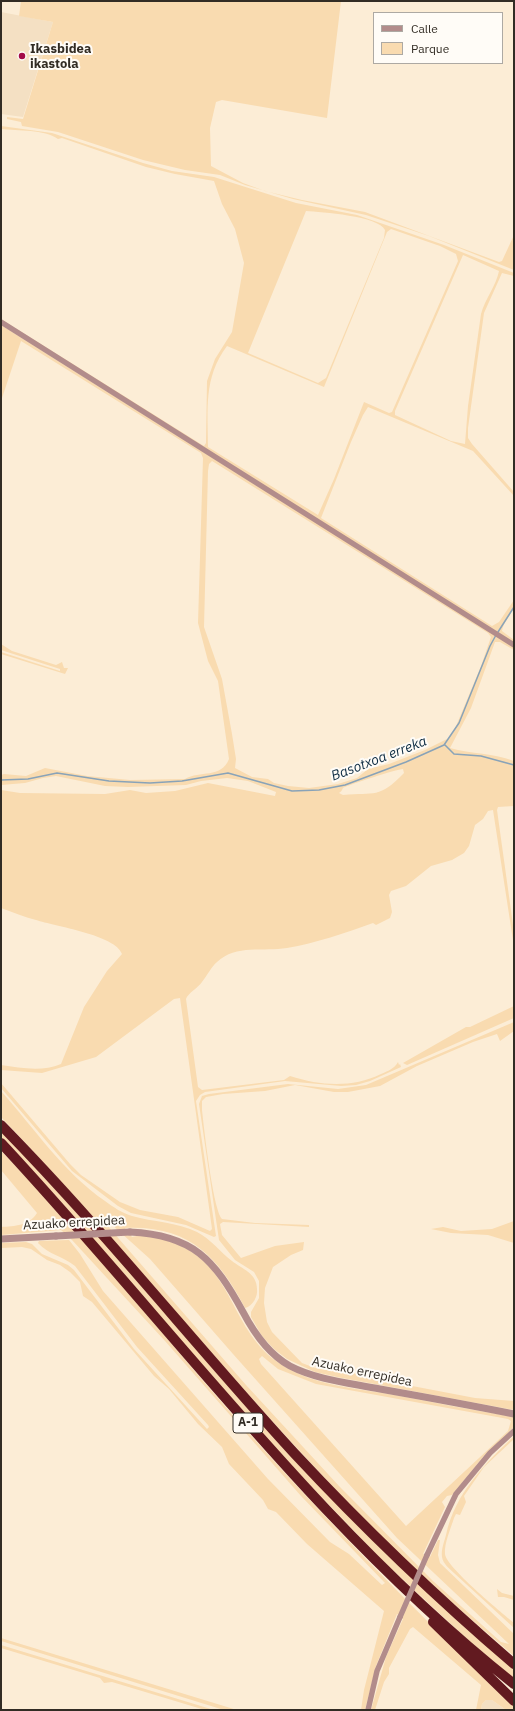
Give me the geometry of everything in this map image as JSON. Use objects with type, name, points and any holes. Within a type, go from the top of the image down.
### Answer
[{"type":"highway","name":"A-1","points":[[1,1125],[82,1213],[323,1483],[402,1563],[514,1664]]},
{"type":"highway","name":"A-1","points":[[1,1143],[104,1256],[282,1462],[374,1558],[420,1602],[514,1684]]},
{"type":"highway","points":[[420,1602],[428,1617],[514,1702]]},
{"type":"street","points":[[1,322],[514,645]]},
{"type":"street","name":"Azuako errepidea","points":[[1,1239],[130,1232],[148,1233],[172,1238],[199,1253],[219,1272],[261,1340],[278,1358],[299,1370],[340,1381],[514,1414]]},
{"type":"street","points":[[368,1710],[378,1671],[400,1617],[456,1494],[490,1453],[514,1431]]},
{"type":"shaded area","name":"Ikasbidea ikastola","points":[[1,12],[53,22],[23,117],[1,114]]},
{"type":"shaded area","points":[[486,1700],[492,1700],[506,1710],[481,1710],[482,1704]]},
{"type":"green space","points":[[21,1],[341,1],[327,118],[222,100],[216,102],[210,128],[211,166],[243,183],[263,190],[245,185],[220,175],[185,170],[143,160],[58,132],[22,126],[21,122],[7,119],[7,117],[23,119],[53,22],[19,16]]},
{"type":"green space","points":[[1,126],[52,133],[172,171],[214,177],[296,203],[357,215],[444,245],[514,273],[514,276],[502,273],[484,313],[468,428],[468,438],[514,492],[514,496],[473,451],[368,407],[351,442],[321,518],[492,626],[499,622],[514,600],[513,609],[503,626],[502,631],[514,640],[514,643],[1,321],[1,319],[204,446],[206,443],[207,381],[215,359],[232,332],[244,263],[235,229],[222,204],[214,181],[146,167],[62,138],[58,139],[38,132],[1,129]],"holes":[[[306,211],[361,218],[372,221],[380,225],[385,230],[384,238],[326,378],[318,383],[248,353]],[[391,229],[440,246],[456,254],[458,261],[392,412],[389,413],[364,402],[334,479],[318,515],[208,447],[208,395],[210,382],[219,358],[227,346],[324,387],[387,232]],[[463,255],[499,271],[481,314],[468,406],[465,444],[451,441],[395,415],[395,411]]]},
{"type":"green space","points":[[268,192],[365,212],[499,262],[502,261],[514,235],[514,270],[429,236],[366,215],[293,199]]},
{"type":"green space","points":[[1,325],[514,647],[514,650],[500,642],[495,642],[471,708],[450,748],[499,756],[514,761],[514,806],[498,807],[497,810],[514,932],[514,947],[493,810],[488,811],[483,819],[475,825],[469,846],[464,853],[452,860],[431,866],[406,886],[391,891],[389,895],[392,912],[390,918],[376,925],[373,923],[298,946],[233,953],[225,956],[215,964],[200,984],[186,999],[198,1087],[202,1090],[284,1080],[290,1076],[313,1082],[336,1084],[359,1082],[388,1071],[398,1062],[401,1067],[370,1081],[356,1085],[341,1086],[285,1081],[205,1092],[200,1095],[196,1101],[216,1236],[214,1237],[186,1225],[131,1213],[118,1206],[72,1171],[1,1088],[1,1083],[81,1175],[120,1202],[140,1210],[178,1217],[210,1231],[212,1229],[180,998],[174,999],[96,1057],[42,1073],[1,1070],[1,1065],[39,1069],[61,1064],[84,1007],[107,971],[122,954],[117,947],[97,936],[32,919],[1,908],[1,790],[20,793],[105,794],[130,790],[146,793],[175,791],[208,783],[275,796],[276,792],[248,781],[227,778],[201,781],[186,785],[128,787],[105,786],[56,776],[25,783],[1,785],[1,775],[26,776],[45,768],[87,776],[130,780],[185,779],[191,776],[216,772],[225,765],[229,759],[218,681],[208,661],[198,623],[203,458],[201,453],[21,341],[1,401]],"holes":[[[212,461],[488,633],[491,637],[481,666],[454,731],[449,738],[425,750],[389,764],[368,769],[357,778],[338,784],[309,788],[288,786],[274,783],[268,779],[252,777],[235,768],[236,759],[222,679],[204,627],[208,471],[209,464]],[[403,769],[404,773],[382,791],[370,794],[343,795],[339,793],[347,786]]]},
{"type":"green space","points":[[1,644],[12,651],[56,665],[62,662],[64,668],[68,668],[65,674],[1,654],[1,652],[60,671],[60,669],[1,650]]},
{"type":"green space","points":[[514,1006],[514,1018],[407,1065],[403,1063],[466,1027],[470,1027]]},
{"type":"green space","points":[[514,1022],[514,1031],[500,1041],[497,1034],[473,1042],[417,1066],[380,1086],[348,1092],[334,1092],[295,1085],[265,1091],[223,1094],[206,1097],[202,1101],[202,1110],[212,1185],[215,1200],[222,1219],[255,1223],[309,1225],[309,1227],[223,1222],[220,1224],[222,1235],[241,1258],[275,1246],[304,1242],[303,1250],[291,1255],[273,1267],[265,1288],[264,1303],[267,1322],[272,1332],[302,1363],[315,1368],[366,1375],[386,1381],[475,1398],[514,1401],[514,1410],[337,1377],[315,1372],[287,1359],[274,1349],[262,1336],[251,1317],[251,1312],[259,1298],[259,1281],[254,1272],[235,1260],[219,1240],[199,1104],[202,1096],[288,1084],[338,1089],[366,1085]]},
{"type":"green space","points":[[1,1091],[50,1149],[90,1190],[121,1212],[140,1218],[181,1226],[197,1232],[207,1238],[232,1261],[252,1275],[256,1284],[256,1298],[253,1303],[245,1308],[224,1273],[212,1259],[198,1247],[184,1238],[167,1232],[147,1228],[125,1228],[132,1237],[144,1236],[165,1240],[187,1249],[204,1261],[227,1292],[246,1327],[257,1343],[272,1358],[285,1367],[315,1380],[330,1384],[514,1417],[514,1427],[483,1457],[452,1495],[447,1496],[442,1502],[445,1507],[423,1554],[430,1557],[438,1540],[440,1540],[438,1555],[440,1563],[514,1634],[514,1656],[423,1576],[343,1497],[293,1444],[51,1170],[1,1117]],"holes":[[[110,1223],[150,1259],[397,1538],[509,1644],[501,1642],[433,1581],[339,1486],[246,1385],[106,1224]],[[262,1356],[278,1369],[316,1384],[508,1419],[511,1421],[508,1431],[406,1526],[261,1364],[259,1359]]]},
{"type":"green space","points":[[1,1131],[68,1202],[286,1449],[514,1668],[514,1679],[467,1639],[382,1560],[287,1461],[1,1137]]},
{"type":"green space","points":[[1,1151],[59,1212],[258,1444],[329,1521],[402,1596],[514,1706],[514,1710],[506,1710],[492,1700],[486,1700],[482,1704],[481,1710],[476,1710],[481,1685],[413,1627],[410,1629],[389,1668],[389,1674],[384,1682],[375,1710],[371,1710],[386,1657],[403,1619],[397,1614],[376,1666],[365,1710],[361,1710],[364,1690],[384,1611],[307,1544],[276,1512],[268,1509],[263,1500],[229,1464],[222,1447],[198,1424],[169,1389],[154,1376],[92,1302],[83,1296],[80,1282],[70,1272],[60,1265],[47,1260],[31,1249],[22,1247],[1,1248],[1,1243],[26,1242],[32,1244],[42,1254],[68,1265],[74,1270],[134,1349],[207,1429],[209,1427],[208,1425],[137,1347],[75,1266],[42,1247],[38,1243],[39,1241],[69,1240],[80,1254],[103,1291],[268,1479],[330,1542],[349,1554],[382,1585],[385,1583],[301,1496],[165,1341],[61,1230],[1,1235],[1,1227],[16,1226],[26,1223],[30,1221],[37,1213],[1,1170]]},
{"type":"green space","points":[[514,1221],[514,1243],[488,1235],[451,1233],[431,1229],[443,1227],[461,1231],[492,1229]]},
{"type":"green space","points":[[514,1436],[514,1439],[484,1467],[464,1496],[466,1502],[460,1515],[456,1514],[454,1518],[447,1540],[445,1554],[454,1569],[514,1623],[514,1628],[449,1568],[443,1560],[442,1554],[450,1520],[456,1506],[472,1481],[482,1469],[492,1458]]},
{"type":"green space","points":[[497,1589],[502,1593],[514,1596],[514,1600],[498,1597]]},
{"type":"green space","points":[[1,1638],[237,1710],[224,1710],[1,1641]]},
{"type":"green space","points":[[1,1645],[214,1710],[205,1710],[112,1682],[104,1683],[100,1678],[1,1648]]},
{"type":"waterway","name":"Basotxoa erreka","points":[[498,632],[514,607]]},
{"type":"waterway","name":"Basotxoa erreka","points":[[1,780],[28,779],[57,773],[109,781],[150,783],[182,781],[228,773],[292,791],[319,790],[345,785],[406,762],[444,745],[459,723],[490,646],[496,635]]},
{"type":"waterway","points":[[445,745],[454,754],[481,756],[514,765]]},
{"type":"place","name":"Ikasbidea ikastola","points":[[22,56]]}]
